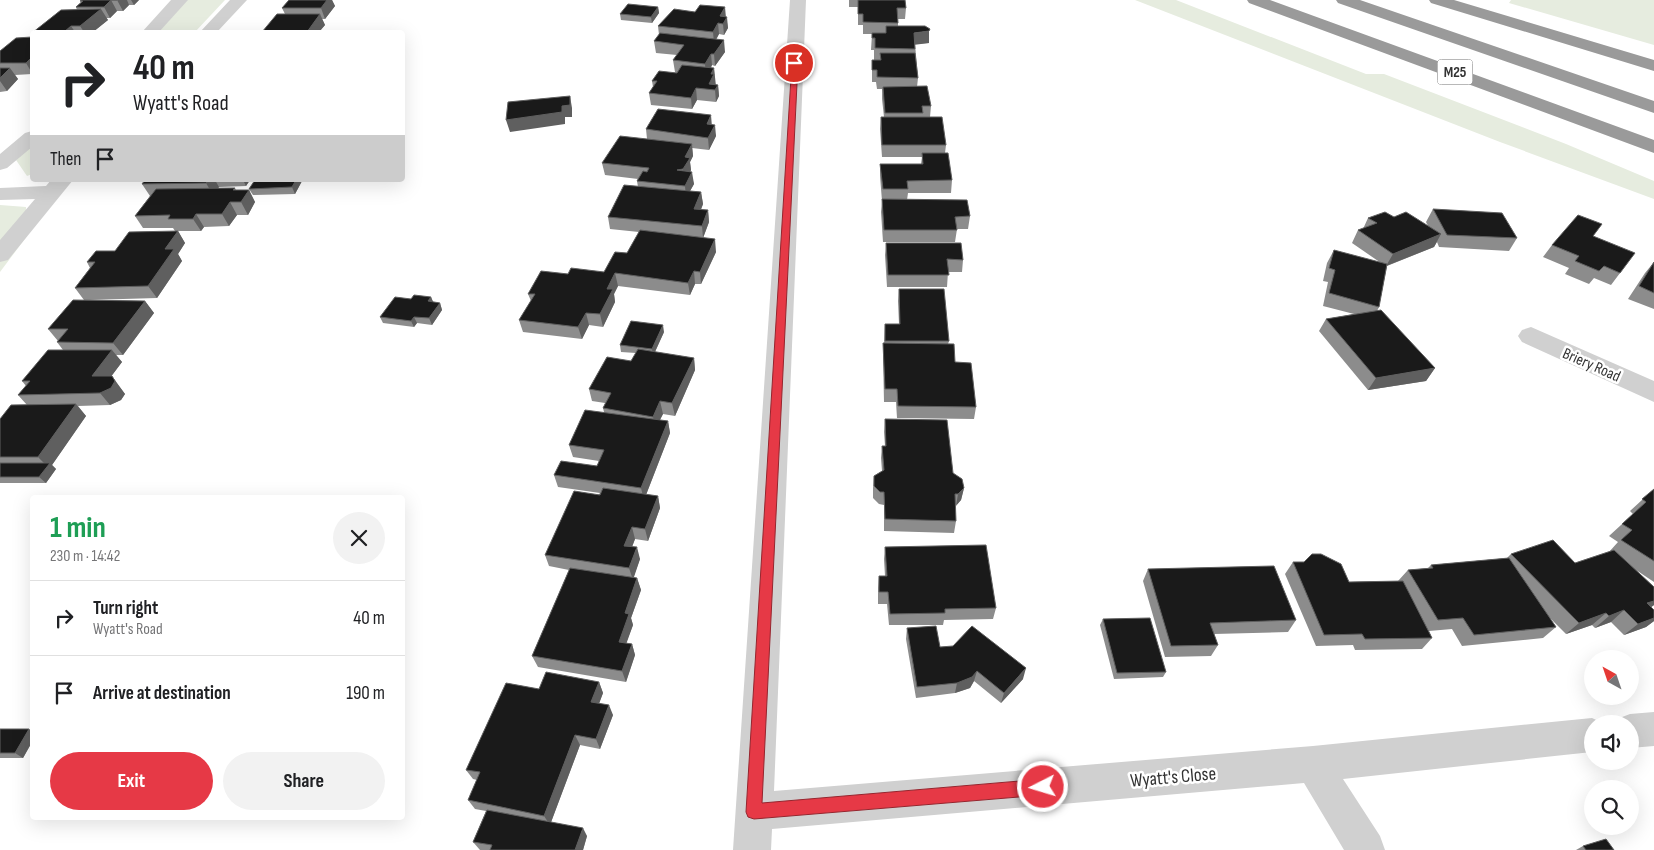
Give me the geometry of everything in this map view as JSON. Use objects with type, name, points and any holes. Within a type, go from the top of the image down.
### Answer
[{"type":"highway","name":"M25","points":[[1255,0],[1654,147]]},
{"type":"highway","name":"M25","points":[[1344,0],[1654,107]]},
{"type":"highway","points":[[1437,0],[1654,66]]},
{"type":"street","points":[[152,30],[180,0]]},
{"type":"street","points":[[210,30],[239,0]]},
{"type":"street","points":[[752,850],[798,0]]},
{"type":"street","points":[[0,164],[30,139]]},
{"type":"street","points":[[0,194],[56,186]]},
{"type":"street","points":[[0,255],[56,186]]},
{"type":"street","name":"Briery Road","points":[[1531,336],[1654,392]]},
{"type":"street","points":[[1639,730],[1654,729]]},
{"type":"street","name":"Wyatt's Close","points":[[754,812],[1313,764],[1584,736]]},
{"type":"street","points":[[1313,764],[1366,850]]},
{"type":"shaded area","points":[[186,0],[225,0],[197,30],[158,30]]},
{"type":"shaded area","points":[[1135,0],[1176,0],[1366,74],[1384,74],[1566,144],[1654,181],[1654,199],[1500,142]]},
{"type":"shaded area","points":[[1511,0],[1654,0],[1654,45],[1509,3]]},
{"type":"shaded area","points":[[30,147],[30,175],[27,176],[16,160]]},
{"type":"shaded area","points":[[0,205],[26,207],[27,236],[0,272]]},
{"type":"building","points":[[82,0],[111,0],[104,7],[76,7]]},
{"type":"building","points":[[289,0],[327,0],[321,8],[282,8]]},
{"type":"building","points":[[858,0],[905,0],[906,8],[897,8],[898,23],[863,22],[863,14],[858,14]]},
{"type":"building","points":[[628,4],[658,7],[651,17],[620,14]]},
{"type":"building","points":[[700,5],[725,7],[720,16],[727,17],[723,24],[718,23],[713,32],[658,26],[674,9],[695,12]]},
{"type":"building","points":[[101,9],[80,26],[71,26],[66,30],[36,30],[61,10]]},
{"type":"building","points":[[277,14],[320,14],[308,30],[264,30]]},
{"type":"building","points":[[886,26],[925,26],[930,29],[929,31],[914,33],[915,49],[875,48],[875,38],[872,38],[872,33],[886,33]]},
{"type":"building","points":[[660,33],[724,40],[714,54],[711,54],[705,64],[673,60],[684,45],[654,41]]},
{"type":"building","points":[[30,37],[30,59],[26,63],[0,63],[0,51],[16,38]]},
{"type":"building","points":[[880,53],[915,53],[918,78],[877,77],[877,70],[872,70],[872,60],[881,60]]},
{"type":"building","points":[[682,65],[714,68],[711,74],[714,74],[709,84],[718,85],[715,90],[696,88],[691,98],[649,93],[657,81],[652,81],[659,71],[677,73]]},
{"type":"building","points":[[0,68],[10,68],[0,78]]},
{"type":"building","points":[[927,86],[931,106],[922,106],[923,113],[885,113],[883,87]]},
{"type":"building","points":[[570,96],[570,105],[562,106],[562,112],[506,120],[508,102]]},
{"type":"building","points":[[658,109],[711,115],[707,124],[715,125],[708,138],[646,129]]},
{"type":"building","points":[[881,117],[942,117],[946,145],[882,145]]},
{"type":"building","points":[[620,136],[692,144],[685,157],[690,158],[683,169],[677,170],[692,172],[685,186],[637,181],[643,171],[647,172],[649,168],[602,163]]},
{"type":"building","points":[[922,153],[948,153],[952,180],[907,181],[908,189],[883,189],[880,164],[923,164]]},
{"type":"building","points":[[144,182],[207,182],[206,183],[142,184]]},
{"type":"building","points":[[254,182],[295,182],[292,187],[249,189]]},
{"type":"building","points":[[624,185],[701,192],[694,209],[708,210],[702,226],[608,217]]},
{"type":"building","points":[[235,188],[233,190],[249,190],[241,202],[230,202],[222,214],[196,214],[193,219],[168,219],[170,215],[135,216],[156,189]]},
{"type":"building","points":[[882,199],[967,200],[970,216],[955,217],[957,230],[884,230]]},
{"type":"building","points":[[1433,209],[1502,213],[1517,238],[1447,235]]},
{"type":"building","points":[[1385,212],[1394,217],[1406,212],[1441,234],[1393,254],[1358,230],[1377,223],[1368,218]]},
{"type":"building","points":[[1578,215],[1602,224],[1593,236],[1635,253],[1620,273],[1604,266],[1599,271],[1575,261],[1579,256],[1552,245]]},
{"type":"building","points":[[640,230],[715,239],[700,272],[694,271],[688,283],[615,273],[607,289],[613,289],[600,314],[586,313],[578,327],[519,320],[535,294],[528,294],[541,271],[568,274],[571,268],[604,272],[615,252],[627,253]]},
{"type":"building","points":[[178,231],[165,249],[174,249],[148,286],[75,288],[95,262],[87,262],[96,251],[115,251],[129,232]]},
{"type":"building","points":[[886,243],[961,243],[963,260],[947,259],[949,275],[888,275]]},
{"type":"building","points":[[1334,250],[1387,264],[1379,307],[1329,293],[1335,270],[1329,268]]},
{"type":"building","points":[[1654,262],[1654,293],[1639,286]]},
{"type":"building","points":[[899,289],[944,289],[949,341],[885,341],[885,324],[900,324]]},
{"type":"building","points":[[414,295],[431,297],[428,301],[440,303],[429,318],[414,317],[411,321],[380,317],[395,297],[411,299]]},
{"type":"building","points":[[73,300],[145,301],[113,343],[57,342],[68,329],[48,329]]},
{"type":"building","points":[[1381,310],[1435,368],[1376,378],[1326,319]]},
{"type":"building","points":[[631,321],[663,325],[652,349],[620,345]]},
{"type":"building","points":[[883,343],[954,344],[955,362],[971,363],[976,407],[898,406],[897,389],[885,389]]},
{"type":"building","points":[[638,349],[694,358],[672,403],[660,401],[653,417],[603,408],[611,393],[589,389],[607,357],[631,361]]},
{"type":"building","points":[[48,350],[112,350],[92,376],[112,376],[115,381],[111,388],[100,393],[18,395],[30,381],[22,381]]},
{"type":"building","points":[[76,404],[38,457],[0,457],[0,419],[11,405]]},
{"type":"building","points":[[585,410],[668,421],[641,488],[554,475],[561,461],[597,466],[604,450],[569,445]]},
{"type":"building","points":[[885,419],[947,420],[953,473],[962,479],[964,488],[958,494],[955,494],[956,521],[885,519],[884,492],[880,492],[874,486],[874,476],[884,470],[882,446],[886,446]]},
{"type":"building","points":[[0,463],[50,463],[39,477],[0,477]]},
{"type":"building","points":[[603,488],[658,496],[645,529],[632,527],[624,546],[637,547],[629,568],[545,555],[574,491],[600,495]]},
{"type":"building","points":[[1654,489],[1654,561],[1621,540],[1632,530],[1622,524],[1646,502],[1642,499]]},
{"type":"building","points":[[1553,540],[1575,563],[1614,550],[1654,587],[1654,601],[1647,603],[1654,610],[1654,618],[1638,624],[1624,610],[1609,616],[1606,613],[1579,623],[1511,554]]},
{"type":"building","points":[[986,545],[996,608],[945,609],[945,613],[890,614],[888,592],[879,592],[879,576],[887,576],[885,547]]},
{"type":"building","points":[[1312,554],[1321,554],[1341,564],[1349,582],[1403,581],[1432,638],[1365,639],[1362,634],[1324,635],[1293,562],[1304,562]]},
{"type":"building","points":[[1509,558],[1556,627],[1474,635],[1463,618],[1438,620],[1408,570],[1433,568],[1431,565]]},
{"type":"building","points":[[1274,566],[1296,620],[1210,623],[1218,645],[1171,646],[1148,569]]},
{"type":"building","points":[[570,568],[637,578],[625,613],[629,614],[619,642],[632,644],[622,671],[532,656]]},
{"type":"building","points":[[1150,618],[1166,672],[1117,673],[1103,619]]},
{"type":"building","points":[[936,626],[940,647],[953,646],[972,626],[1026,668],[1004,693],[977,671],[972,677],[957,683],[917,687],[907,628]]},
{"type":"building","points":[[546,672],[599,682],[591,702],[609,705],[596,739],[575,735],[544,816],[468,800],[480,772],[466,770],[506,683],[539,689]]},
{"type":"building","points":[[0,729],[29,729],[15,753],[0,753]]},
{"type":"building","points":[[487,810],[583,828],[575,850],[490,850],[492,845],[473,842]]},
{"type":"building","points":[[1606,839],[1614,850],[1586,850],[1583,846]]},
{"type":"route","points":[[794,63],[754,812],[1043,787]]}]
